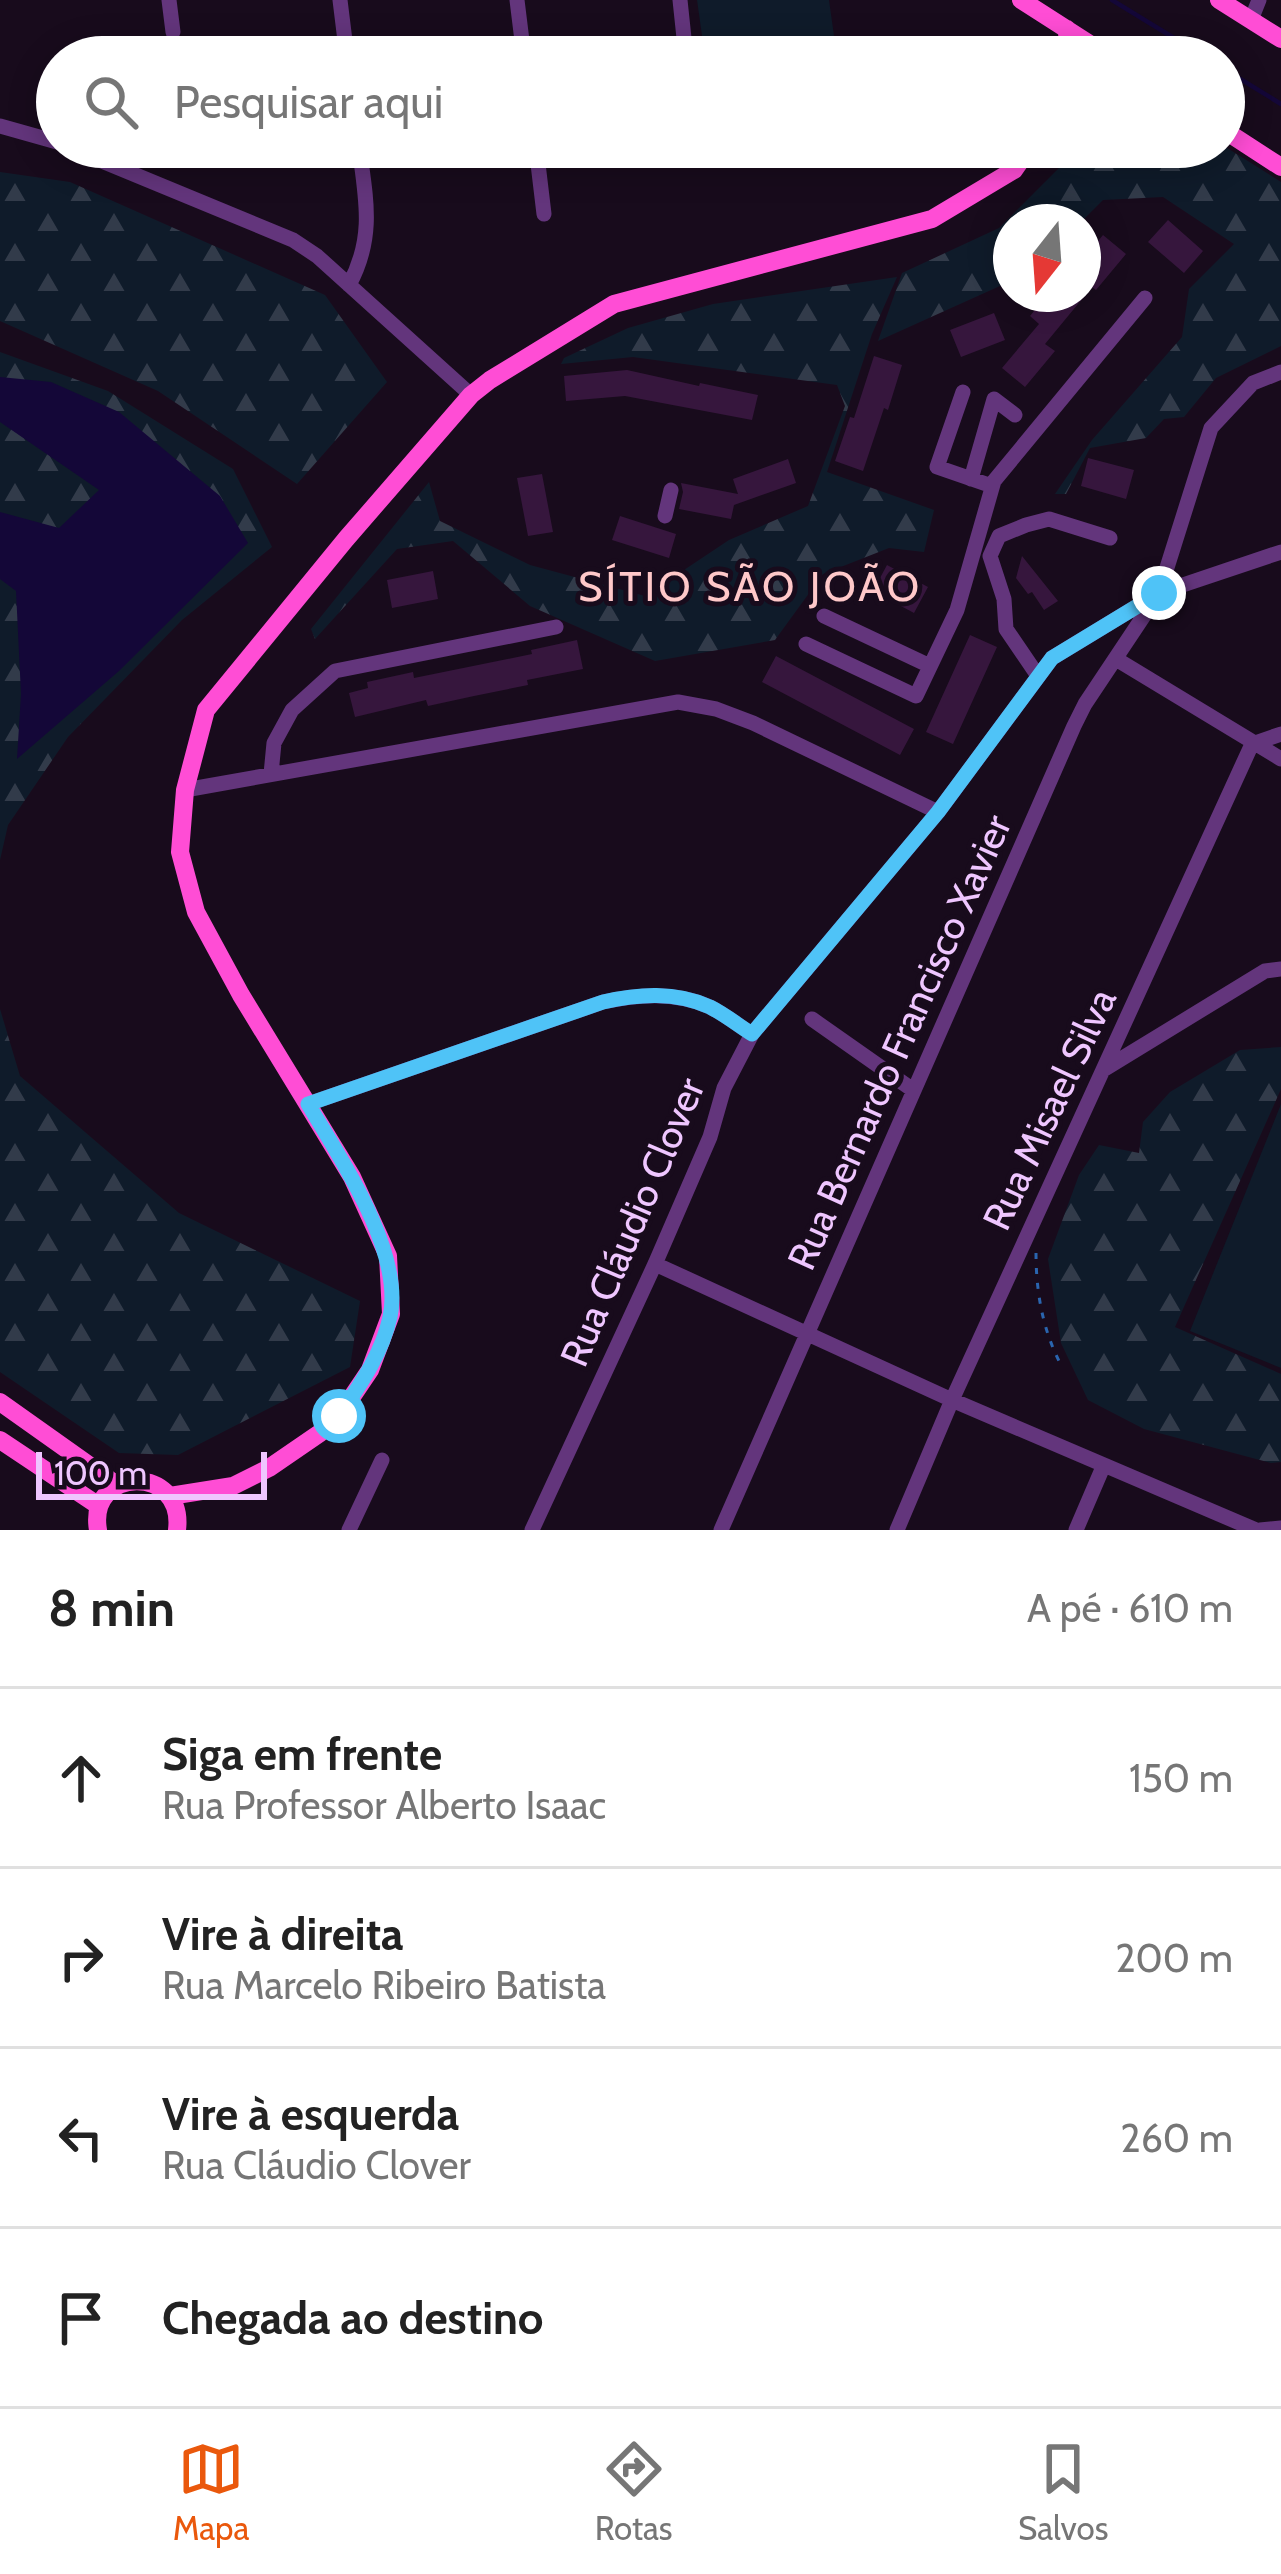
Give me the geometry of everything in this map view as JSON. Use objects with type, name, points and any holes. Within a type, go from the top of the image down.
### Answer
[{"type":"main road","points":[[1021,0],[1077,36]]},
{"type":"main road","points":[[1229,2],[1281,40]]},
{"type":"main road","points":[[1066,29],[1066,36]]},
{"type":"main road","points":[[1245,144],[1281,167]]},
{"type":"main road","points":[[170,1496],[233,1486],[320,1433],[339,1416],[370,1370],[391,1314],[388,1256],[352,1177],[196,912],[180,852],[184,790],[206,710],[346,539],[471,395],[490,380],[614,304],[932,219],[1015,168]]},
{"type":"main road","points":[[0,1402],[117,1485]]},
{"type":"main road","points":[[0,1440],[99,1506]]},
{"type":"main road","points":[[98,1530],[99,1506],[106,1494],[134,1480],[152,1482],[170,1496],[181,1529]]},
{"type":"street","points":[[169,0],[173,32]]},
{"type":"street","points":[[340,0],[344,36]]},
{"type":"street","points":[[517,0],[521,36]]},
{"type":"street","points":[[680,0],[684,36]]},
{"type":"street","points":[[1251,20],[1259,0]]},
{"type":"street","points":[[0,125],[36,136]]},
{"type":"street","points":[[119,168],[293,240],[471,395]]},
{"type":"street","points":[[349,285],[367,236],[362,168]]},
{"type":"street","points":[[539,168],[544,214]]},
{"type":"street","points":[[806,644],[916,696],[957,610],[992,486],[1145,298]]},
{"type":"street","name":"Rua Bernardo Francisco Xavier","points":[[721,1530],[1074,726],[1159,593],[1211,428],[1253,383],[1281,372]]},
{"type":"street","points":[[963,392],[937,467],[992,486]]},
{"type":"street","points":[[971,479],[994,399],[1015,415]]},
{"type":"street","points":[[665,515],[671,490]]},
{"type":"street","points":[[1038,676],[1006,629],[1004,599],[990,556],[999,536],[1049,519],[1110,538]]},
{"type":"street","points":[[977,541],[994,547]]},
{"type":"street","name":"Rua Cláudio Clover","points":[[532,1530],[655,1264],[710,1137],[724,1088],[752,1034],[938,812],[1052,658],[1159,593],[1281,552]]},
{"type":"street","points":[[824,616],[930,667]]},
{"type":"street","points":[[271,774],[274,743],[292,710],[335,671],[556,627]]},
{"type":"street","points":[[1116,659],[1281,759]]},
{"type":"street","points":[[184,790],[678,701],[753,723],[938,812]]},
{"type":"street","points":[[1252,744],[1281,734]]},
{"type":"street","name":"Rua Misael Silva","points":[[897,1530],[1252,744]]},
{"type":"street","points":[[1103,1070],[1264,971],[1281,969]]},
{"type":"street","points":[[308,1104],[603,1002],[639,994],[708,1006],[752,1034]]},
{"type":"street","points":[[812,1018],[913,1090]]},
{"type":"street","points":[[655,1264],[1103,1467],[1258,1530],[1281,1528]]},
{"type":"street","points":[[349,1530],[382,1460]]},
{"type":"street","points":[[1076,1530],[1103,1467]]},
{"type":"path","points":[[1036,1253],[1036,1291],[1059,1361]]},
{"type":"green space","points":[[697,0],[829,0],[834,36],[702,36]]},
{"type":"green space","points":[[1245,159],[1281,182],[1281,346],[1216,378],[1184,417],[1164,419],[1146,438],[1090,448],[1066,494],[1055,494],[1092,440],[1182,337],[1189,289],[1234,244],[1163,197],[1099,204],[1023,204],[1059,168],[1245,168]]},
{"type":"green space","points":[[0,172],[70,182],[325,295],[387,382],[297,484],[158,391],[0,321]]},
{"type":"green space","points":[[993,231],[993,289],[878,341],[902,273]]},
{"type":"green space","points":[[897,277],[872,334],[827,472],[934,510],[924,552],[889,548],[823,574],[775,640],[655,661],[530,606],[453,541],[397,549],[315,639],[311,629],[429,482],[440,521],[530,565],[645,596],[729,540],[808,506],[845,406],[837,385],[633,357],[561,364],[564,358],[628,328],[713,304]]},
{"type":"green space","points":[[0,352],[108,391],[233,469],[272,547],[182,620],[68,737],[8,825],[0,860]]},
{"type":"green space","points":[[0,1009],[20,1076],[179,1213],[360,1301],[350,1367],[178,1455],[119,1453],[0,1372]]},
{"type":"green space","points":[[1281,1047],[1281,1089],[1175,1327],[1281,1374],[1281,1462],[1271,1463],[1144,1429],[1088,1400],[1061,1343],[1048,1259],[1079,1175],[1099,1145],[1139,1153],[1143,1122],[1170,1092],[1240,1050]]},
{"type":"green space","points":[[1281,1104],[1281,1368],[1190,1331]]},
{"type":"shaded area","points":[[0,377],[51,382],[119,412],[220,496],[248,543],[119,671],[17,759],[21,694],[16,591],[0,579],[0,512],[59,528],[99,490],[0,422]]},
{"type":"building","points":[[1168,220],[1203,251],[1184,273],[1148,242]]},
{"type":"building","points":[[1101,237],[1126,254],[1101,284]]},
{"type":"building","points":[[1033,312],[1071,312],[1045,344],[1055,351],[1025,387],[1002,368],[1039,324],[1030,316]]},
{"type":"building","points":[[994,313],[1005,340],[961,357],[950,330]]},
{"type":"building","points":[[874,356],[902,365],[863,471],[835,461]]},
{"type":"building","points":[[627,370],[758,395],[752,420],[625,396],[566,401],[564,376]]},
{"type":"building","points":[[1088,458],[1134,470],[1126,499],[1081,486]]},
{"type":"building","points":[[788,459],[796,483],[734,505],[731,519],[679,509],[681,483],[738,494],[733,479]]},
{"type":"building","points":[[542,474],[553,532],[528,536],[517,478]]},
{"type":"building","points":[[620,516],[676,534],[669,558],[612,540]]},
{"type":"building","points":[[1022,556],[1058,601],[1044,610],[1016,578]]},
{"type":"building","points":[[887,565],[928,587],[914,613],[873,591]]},
{"type":"building","points":[[433,571],[438,599],[392,608],[387,580]]},
{"type":"building","points":[[970,635],[997,647],[953,744],[926,732]]},
{"type":"building","points":[[577,640],[583,669],[527,680],[528,685],[428,706],[426,700],[355,717],[349,693],[368,688],[367,682],[413,672],[414,678]]},
{"type":"building","points":[[776,656],[914,729],[900,755],[762,682]]},
{"type":"waterway","points":[[1112,0],[1171,36]]},
{"type":"waterway","points":[[1245,82],[1281,104]]},
{"type":"district","name":"SÍTIO SÃO JOÃO","points":[[750,586]]},
{"type":"route","points":[[339,1416],[370,1370],[391,1314],[388,1256],[352,1177],[308,1104],[603,1002],[639,994],[708,1006],[752,1034],[938,812],[1052,658],[1159,593]]}]
